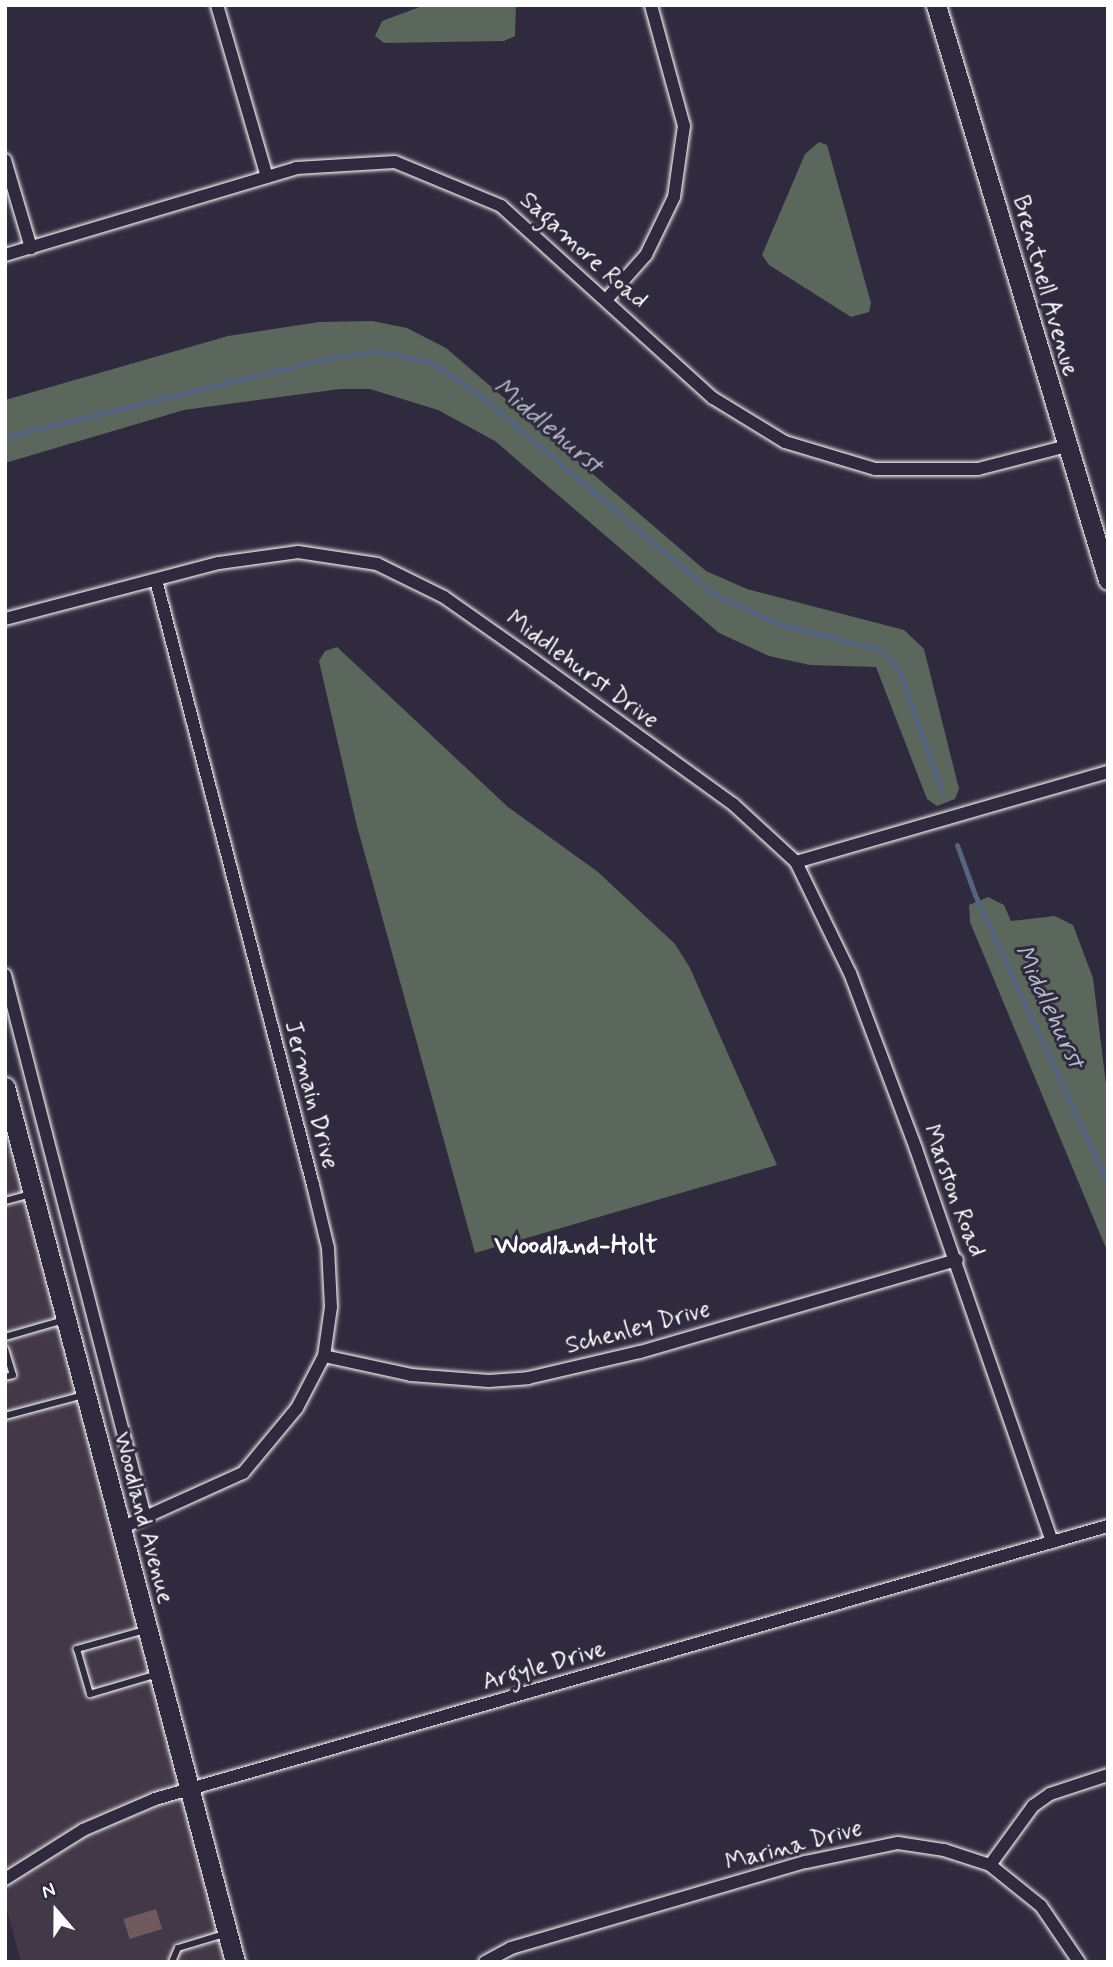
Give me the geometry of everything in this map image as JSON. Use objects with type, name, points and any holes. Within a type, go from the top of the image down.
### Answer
[{"type":"street","points":[[217,5],[267,177]]},
{"type":"street","points":[[606,300],[646,255],[674,197],[684,126],[651,5]]},
{"type":"street","name":"Brentnell Avenue","points":[[936,5],[1108,580]]},
{"type":"street","points":[[5,160],[31,248]]},
{"type":"street","name":"Sagamore Road","points":[[5,256],[296,168],[395,162],[501,206],[713,398],[785,442],[876,469],[978,469],[1066,446]]},
{"type":"street","name":"Middlehurst Drive","points":[[5,619],[219,563],[298,552],[377,564],[444,597],[525,654],[733,804],[796,862]]},
{"type":"street","name":"Jermain Drive","points":[[121,1528],[243,1473],[297,1408],[324,1356],[331,1307],[328,1248],[156,580]]},
{"type":"street","points":[[796,862],[1108,772]]},
{"type":"street","name":"Marston Road","points":[[796,862],[850,973],[957,1260],[1052,1542]]},
{"type":"street","points":[[5,975],[145,1517]]},
{"type":"street","name":"Woodland Avenue","points":[[5,1087],[235,1962]]},
{"type":"street","name":"Schenley Drive","points":[[324,1356],[411,1375],[489,1381],[528,1378],[640,1352],[957,1260]]},
{"type":"street","name":"Argyle Drive","points":[[5,1879],[83,1830],[188,1789],[1108,1526]]},
{"type":"street","points":[[990,1865],[1033,1806],[1050,1794],[1108,1775]]},
{"type":"street","name":"Marina Drive","points":[[485,1962],[511,1948],[850,1851],[898,1843],[944,1850],[990,1865],[1041,1906],[1079,1962]]},
{"type":"lane","points":[[5,1201],[33,1194]]},
{"type":"lane","points":[[5,1337],[66,1320]]},
{"type":"lane","points":[[5,1349],[13,1374],[5,1377]]},
{"type":"lane","points":[[5,1416],[85,1394]]},
{"type":"lane","points":[[147,1629],[77,1649],[90,1694],[159,1674]]},
{"type":"lane","points":[[172,1962],[178,1948],[227,1933]]},
{"type":"shaded area","points":[[19,1148],[234,1962],[21,1962],[5,1903],[5,1152]]},
{"type":"green space","points":[[425,5],[516,5],[515,36],[504,41],[384,43],[375,36],[382,21]]},
{"type":"green space","points":[[819,142],[827,145],[871,303],[869,312],[851,317],[769,265],[762,255],[805,154]]},
{"type":"green space","points":[[372,321],[407,328],[446,348],[706,571],[747,589],[904,630],[924,649],[959,789],[955,799],[937,806],[927,799],[876,667],[810,665],[769,656],[719,633],[495,441],[438,410],[370,389],[340,389],[184,410],[5,463],[5,400],[228,336],[319,322]]},
{"type":"green space","points":[[337,647],[508,807],[598,872],[675,944],[690,968],[777,1165],[475,1253],[357,826],[319,661],[325,651]]},
{"type":"green space","points":[[988,897],[1004,905],[1011,921],[1055,916],[1073,925],[1093,978],[1108,1101],[1108,1253],[970,922],[969,905]]},
{"type":"building","points":[[156,1909],[162,1929],[130,1939],[123,1919]]},
{"type":"waterway","name":"Middlehurst","points":[[5,437],[329,358],[380,351],[430,362],[476,392],[712,593],[777,623],[880,650],[899,670],[942,792]]},
{"type":"waterway","name":"Middlehurst","points":[[957,845],[975,895],[1108,1184]]},
{"type":"district","name":"Woodland-Holt","points":[[576,1247]]}]
